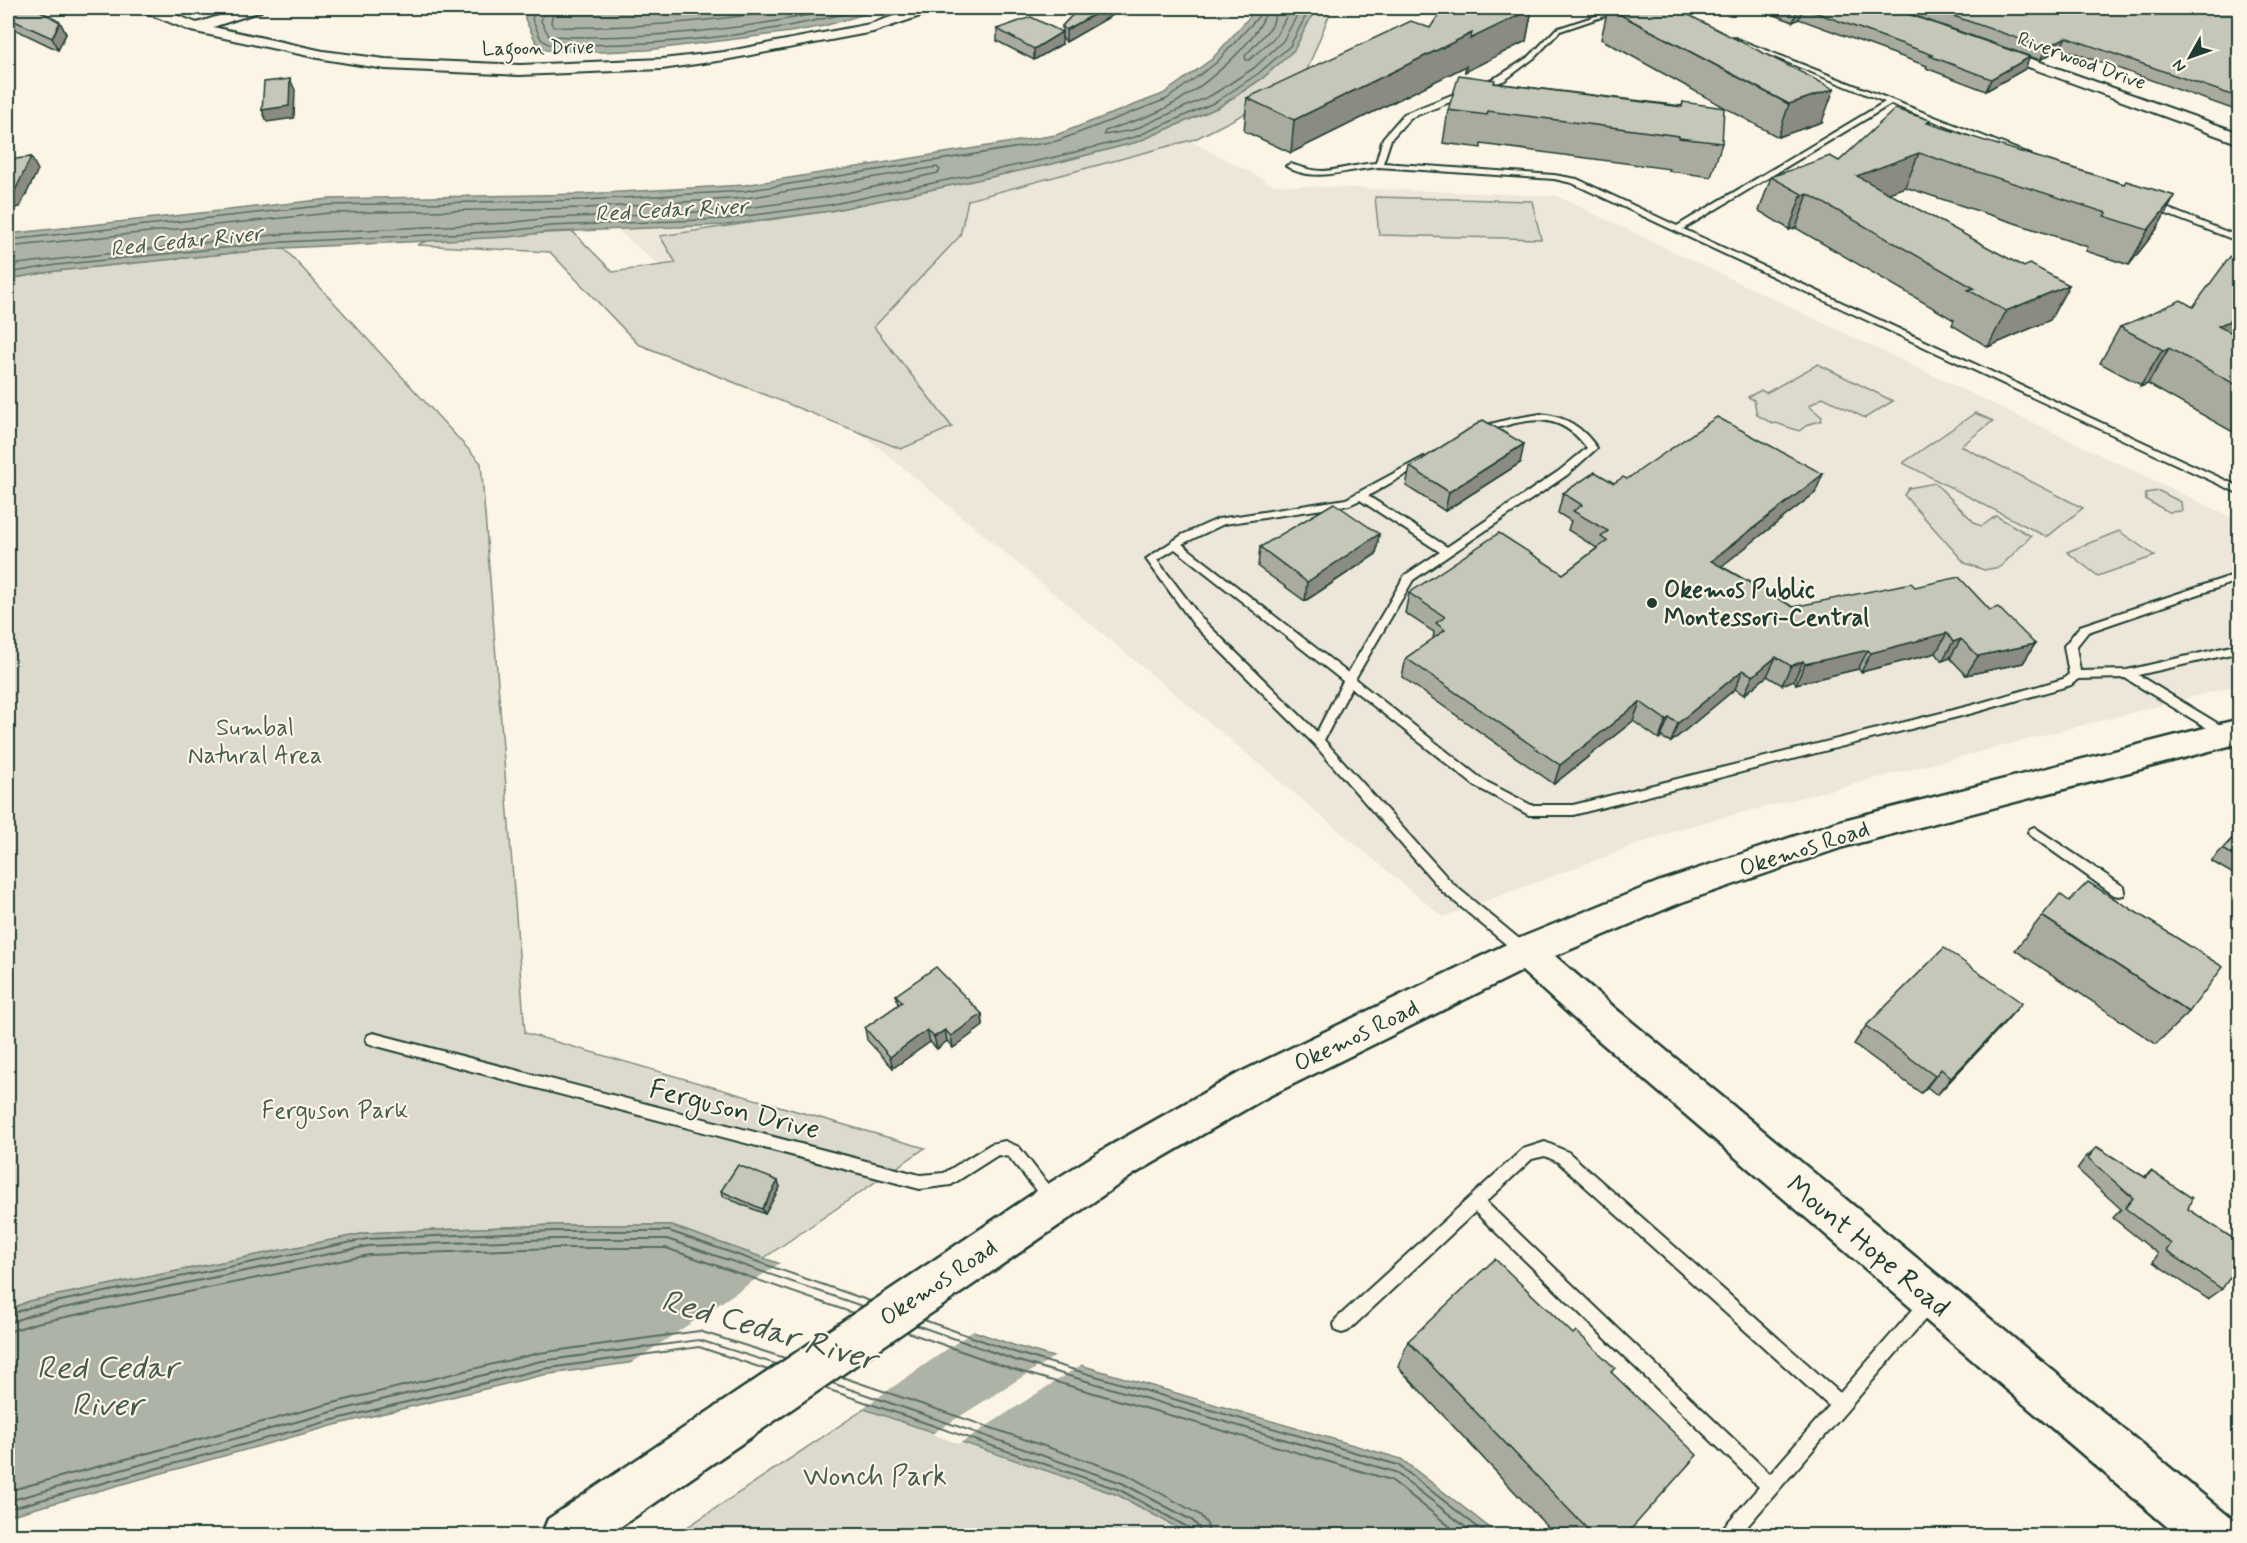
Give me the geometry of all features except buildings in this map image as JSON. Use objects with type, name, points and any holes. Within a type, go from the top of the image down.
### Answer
[{"type":"main road","name":"Okemos Road","points":[[565,1536],[1120,1161],[1252,1085],[1526,952],[1670,892],[1840,834],[2235,736]]},
{"type":"main road","name":"Mount Hope Road","points":[[1526,952],[1604,1022],[2215,1536]]},
{"type":"street","name":"Lagoon Drive","points":[[147,8],[196,28],[323,55],[453,69],[596,68],[663,64],[778,47],[873,28],[930,8]]},
{"type":"street","points":[[196,28],[256,8]]},
{"type":"street","name":"Riverwood Drive","points":[[1975,43],[2240,139]]},
{"type":"lane","points":[[1379,165],[1387,138],[1407,116],[1502,78],[1524,63],[1558,30],[1625,8]]},
{"type":"lane","points":[[1728,37],[2033,158]]},
{"type":"lane","points":[[1677,229],[1891,101]]},
{"type":"lane","points":[[1290,166],[1308,172],[1324,173],[1351,167],[1379,165],[1563,178],[2240,491]]},
{"type":"lane","points":[[2142,201],[2240,240]]},
{"type":"lane","points":[[1318,741],[1349,680],[1409,578],[1563,473],[1593,448],[1587,439],[1573,427],[1547,416],[1533,416],[1475,431],[1466,436]]},
{"type":"lane","points":[[1438,452],[1348,502],[1222,521],[1175,544],[1151,559],[1198,622],[1318,741],[1448,888],[1526,952]]},
{"type":"lane","points":[[1360,495],[1448,552]]},
{"type":"lane","points":[[1175,544],[1479,783],[1529,810],[1573,810],[1973,709],[2067,682],[2075,675],[2127,674],[2240,648]]},
{"type":"lane","points":[[2075,675],[2070,646],[2084,629],[2240,576]]},
{"type":"lane","points":[[2127,674],[2235,736]]},
{"type":"lane","points":[[2034,832],[2119,891]]},
{"type":"lane","name":"Ferguson Drive","points":[[373,1040],[920,1182],[946,1180],[996,1149],[1005,1148],[1014,1152],[1055,1203]]},
{"type":"lane","points":[[1342,1325],[1528,1154],[1536,1150],[1555,1152],[1840,1404]]},
{"type":"lane","points":[[1475,1202],[1770,1486]]},
{"type":"lane","points":[[1727,1536],[1933,1299]]},
{"type":"shaded area","name":"Okemos Public Montessori-Central","points":[[1168,129],[1274,185],[1557,196],[2239,521],[2239,685],[1679,829],[1443,917],[616,229],[725,225],[1137,142]]},
{"type":"green space","points":[[1316,8],[1332,8],[1301,85],[1195,139],[968,200],[960,236],[874,327],[952,427],[901,449],[638,344],[550,252],[417,245],[436,237],[573,232],[613,272],[676,263],[660,236],[830,211],[1052,164],[1137,142],[1219,107],[1263,78],[1294,50]]},
{"type":"green space","points":[[1375,197],[1532,201],[1541,239],[1379,235]]},
{"type":"green space","name":"Sumbal Natural Area","points":[[284,248],[481,463],[525,1033],[925,1148],[764,1258],[669,1225],[555,1225],[366,1233],[29,1301],[8,1310],[8,279],[56,271]]},
{"type":"green space","points":[[1818,364],[1893,401],[1865,418],[1823,397],[1809,406],[1822,417],[1821,421],[1809,424],[1799,431],[1773,424],[1757,415],[1754,400],[1748,397],[1761,390],[1766,393]]},
{"type":"green space","points":[[1975,413],[1993,421],[1961,446],[2083,508],[2047,537],[1903,463]]},
{"type":"green space","points":[[1935,483],[1976,524],[1982,526],[1996,516],[2031,536],[2000,567],[1984,570],[1965,563],[1904,495],[1909,488]]},
{"type":"green space","points":[[2159,491],[2181,502],[2182,511],[2169,512],[2146,500],[2145,493]]},
{"type":"green space","points":[[2119,531],[2155,556],[2098,576],[2067,552]]},
{"type":"green space","name":"Wonch Park","points":[[866,1408],[1118,1495],[1191,1535],[674,1536]]},
{"type":"water","points":[[535,8],[885,8],[824,26],[790,32],[647,50],[601,52],[546,50],[537,44],[525,19],[525,15]]},
{"type":"water","points":[[1254,8],[1316,8],[1294,50],[1263,78],[1219,107],[1137,142],[1052,164],[830,211],[725,225],[550,232],[509,237],[284,248],[56,271],[8,279],[8,234],[329,199],[585,194],[745,185],[1056,135],[1163,94],[1212,59],[1253,13]]},
{"type":"water","name":"Red Cedar River","points":[[555,1225],[669,1225],[1019,1347],[1401,1459],[1499,1535],[1191,1535],[1118,1495],[699,1353],[543,1375],[335,1425],[8,1516],[8,1310],[29,1301],[366,1233]]},
{"type":"pier","points":[[783,1261],[976,1329],[860,1410],[699,1356],[627,1366]]},
{"type":"pier","points":[[1057,1355],[1084,1363],[959,1444],[932,1434]]},
{"type":"place","name":"Okemos Public Montessori-Central","points":[[1652,603]]},
{"type":"park label","name":"Ferguson Park","points":[[335,1110]]}]
